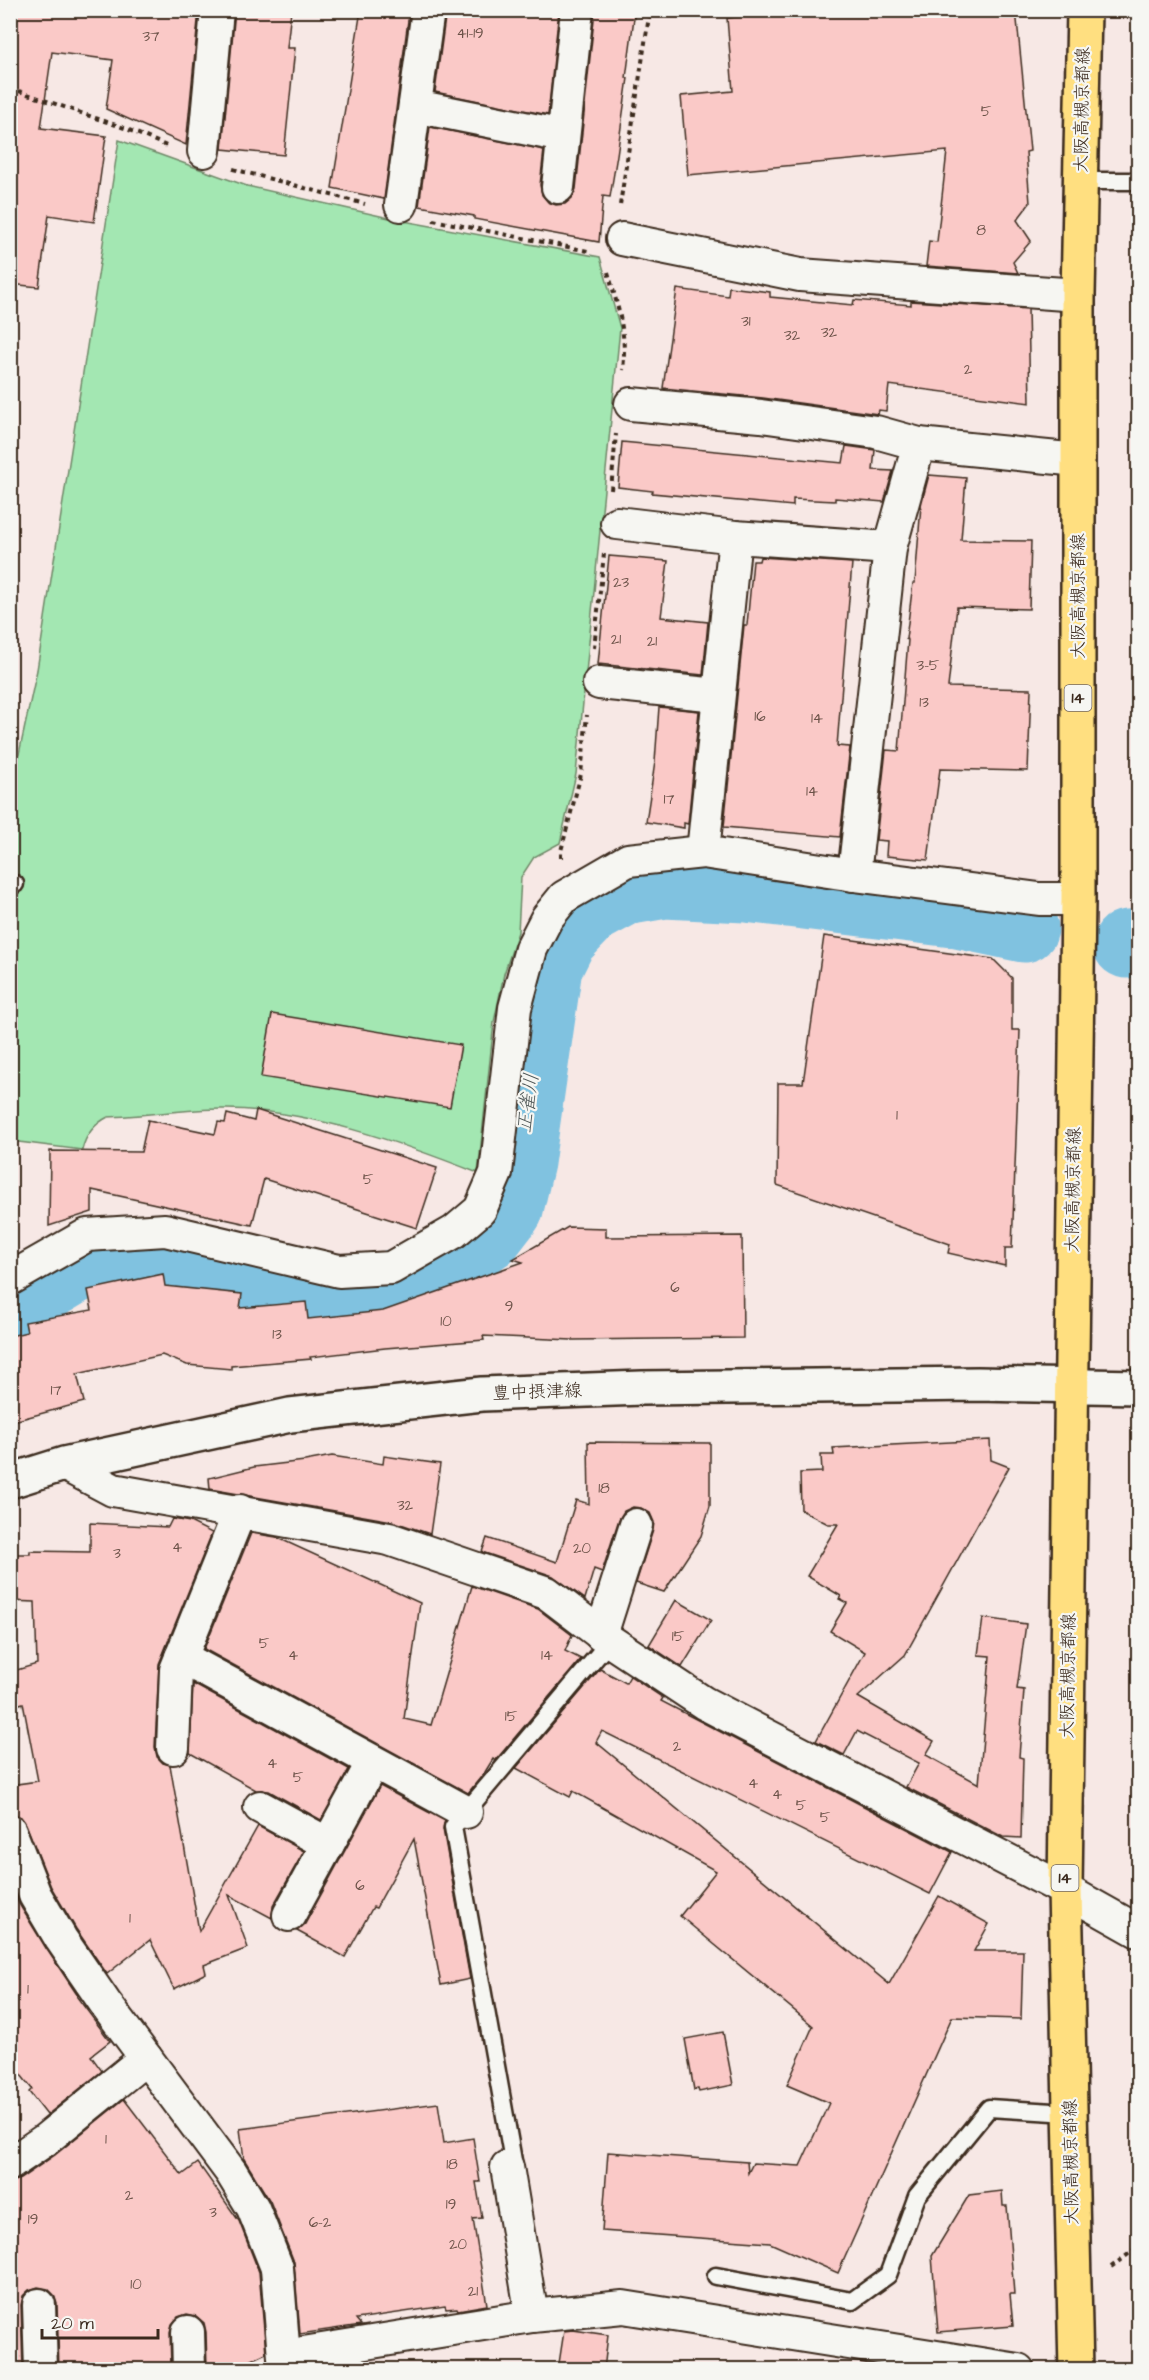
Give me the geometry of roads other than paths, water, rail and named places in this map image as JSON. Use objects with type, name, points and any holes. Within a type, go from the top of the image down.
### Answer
[{"type":"main road","name":"大阪高槻京都線","points":[[1076,2370],[1065,1890],[1072,1386],[1071,1279],[1078,899],[1078,295],[1084,10]]},
{"type":"main road","name":"豊中摂津線","points":[[10,1481],[64,1464],[291,1414],[482,1394],[642,1388],[978,1384],[1138,1387]]},
{"type":"street","points":[[202,156],[217,10]]},
{"type":"street","points":[[412,211],[415,106],[428,10]]},
{"type":"street","points":[[558,187],[577,10]]},
{"type":"street","points":[[415,106],[563,136]]},
{"type":"street","points":[[612,246],[800,275],[1078,295]]},
{"type":"street","points":[[624,417],[761,416],[876,432],[919,444],[1078,460]]},
{"type":"street","points":[[854,875],[890,548],[919,444]]},
{"type":"street","points":[[610,524],[735,537],[890,548]]},
{"type":"street","points":[[703,852],[735,537]]},
{"type":"street","points":[[596,669],[718,695]]},
{"type":"street","points":[[10,1279],[87,1235],[165,1230],[339,1271],[391,1268],[454,1232],[480,1210],[495,1173],[515,1008],[531,949],[547,918],[564,897],[628,860],[703,852],[854,875],[1040,899],[1078,899]]},
{"type":"street","points":[[64,1464],[113,1490],[388,1539],[546,1593],[605,1638],[704,1703],[1065,1890],[1138,1931]]},
{"type":"street","points":[[173,1748],[176,1670],[240,1511]]},
{"type":"street","points":[[605,1638],[636,1525]]},
{"type":"street","points":[[181,1657],[466,1812]]},
{"type":"street","points":[[289,1915],[373,1762]]},
{"type":"street","points":[[260,1806],[328,1844]]},
{"type":"street","points":[[10,1831],[23,1900],[61,1939],[231,2172],[262,2228],[277,2268],[285,2363],[532,2316],[623,2307],[1018,2370]]},
{"type":"street","points":[[10,2164],[45,2140],[146,2058]]},
{"type":"street","points":[[507,2167],[532,2316]]},
{"type":"street","points":[[39,2306],[40,2370]]},
{"type":"street","points":[[188,2332],[189,2370]]},
{"type":"lane","points":[[1081,181],[1138,181]]},
{"type":"lane","points":[[507,2167],[514,2166],[453,1827],[605,1638]]},
{"type":"lane","points":[[716,2276],[852,2301],[888,2275],[917,2196],[989,2108],[1070,2113]]},
{"type":"waterway","name":"正雀川","points":[[10,1308],[83,1264],[129,1255],[169,1256],[298,1291],[365,1293],[417,1276],[460,1255],[489,1235],[509,1209],[520,1162],[548,967],[562,939],[590,910],[625,891],[665,884],[746,888],[953,913],[1024,928]]},
{"type":"waterway","name":"正雀川","points":[[1127,944],[1138,943]]}]
